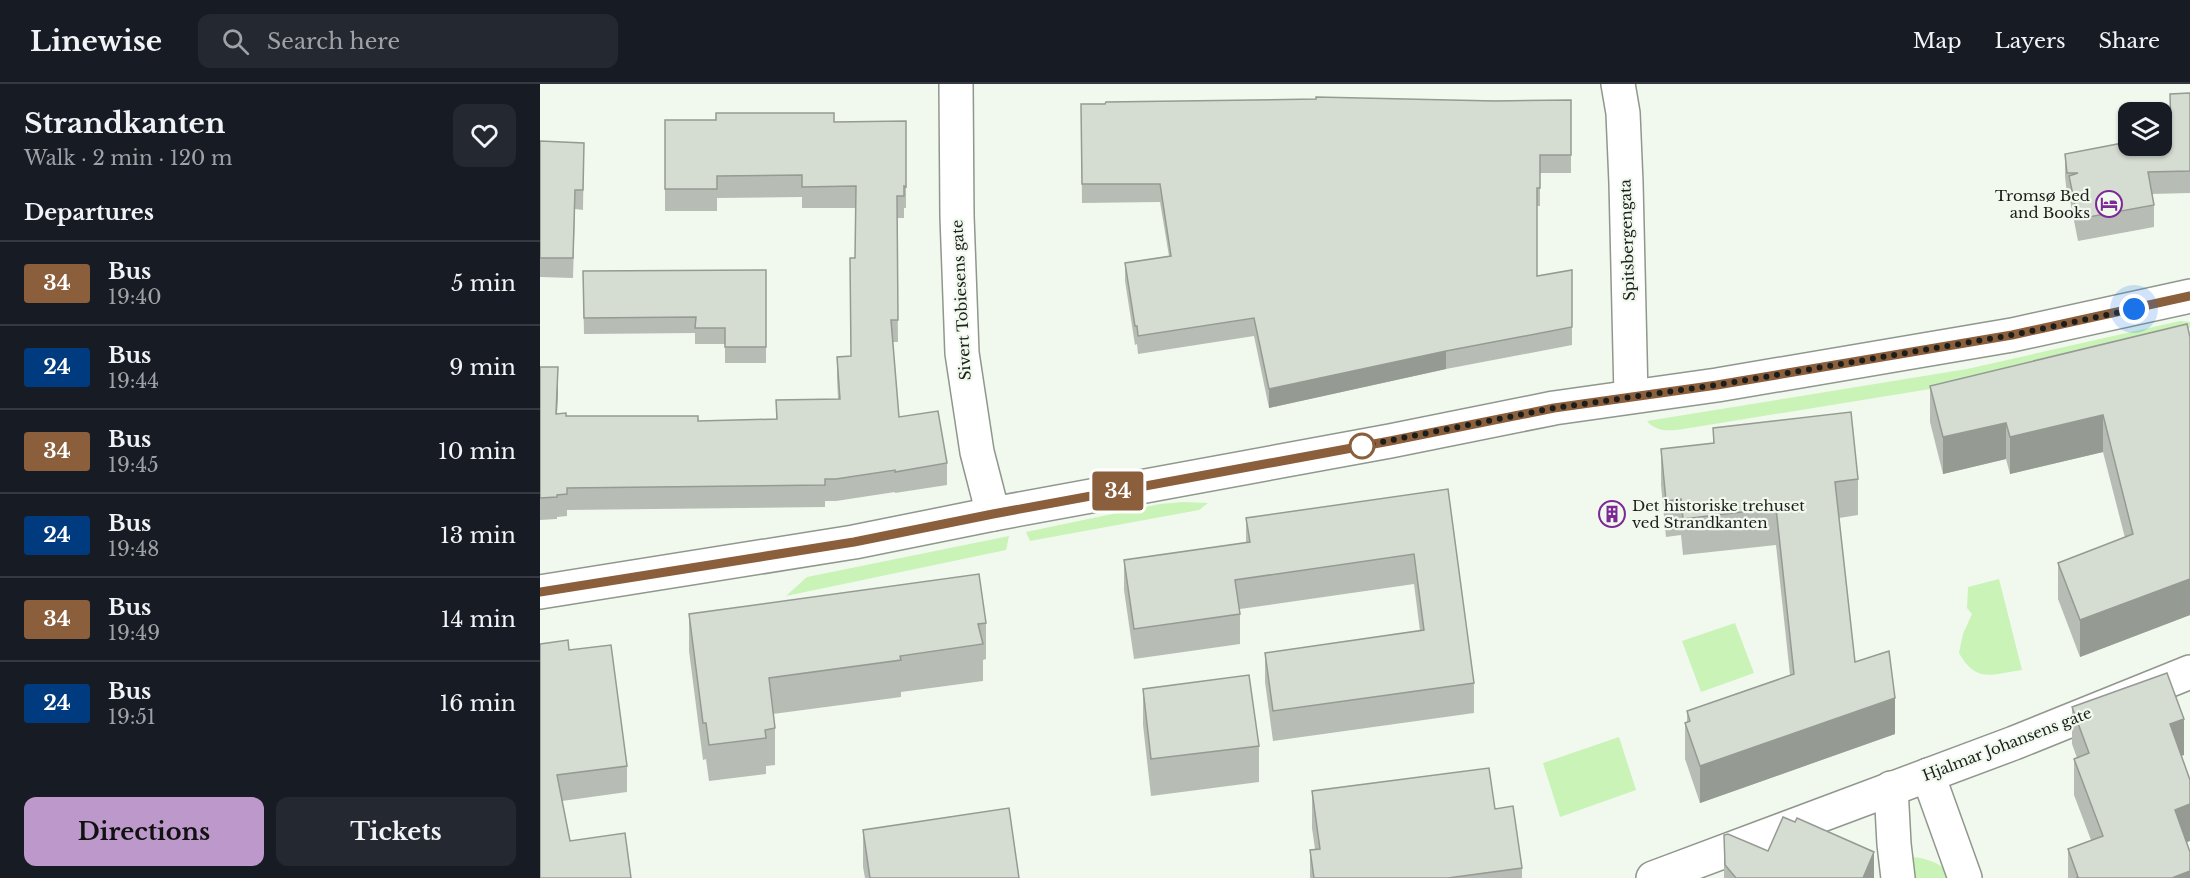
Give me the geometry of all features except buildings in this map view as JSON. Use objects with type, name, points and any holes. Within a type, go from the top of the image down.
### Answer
[{"type":"street","name":"Sivert Tobiesens gate","points":[[956,84],[962,353],[977,452],[993,514]]},
{"type":"street","name":"Spitsbergengata","points":[[1618,84],[1623,113],[1626,171],[1631,396]]},
{"type":"street","points":[[540,592],[854,542],[1554,408],[1717,385],[2012,335],[2190,296]]},
{"type":"street","name":"Hjalmar Johansens gate","points":[[1653,878],[2014,743],[2190,672]]},
{"type":"street","points":[[1928,775],[1965,878]]},
{"type":"street","points":[[1891,788],[1898,878]]},
{"type":"green space","points":[[2180,321],[2190,322],[2190,328],[1967,383],[1680,430],[1658,429],[1647,421],[1967,369]]},
{"type":"green space","points":[[1208,503],[1199,510],[1030,541],[1026,532],[1160,504]]},
{"type":"green space","points":[[1009,536],[1006,550],[786,596],[807,577]]},
{"type":"green space","points":[[1999,579],[2022,670],[1986,675],[1972,669],[1959,653],[1963,634],[1972,614],[1967,608],[1968,587]]},
{"type":"green space","points":[[1735,623],[1754,673],[1701,692],[1682,641]]},
{"type":"green space","points":[[1619,737],[1636,790],[1560,817],[1543,763]]},
{"type":"green space","points":[[1912,857],[1940,865],[1951,878],[1914,878]]},
{"type":"bus line","name":"34","points":[[540,592],[854,542],[1554,408],[1849,364],[2012,335],[2190,296]]},
{"type":"place","name":"Tromsø Bed and Books","points":[[2109,204]]},
{"type":"place","name":"Det historiske trehuset ved Strandkanten","points":[[1612,514]]},
{"type":"route","points":[[1362,446],[1554,408],[1849,364],[2064,325],[2134,309]]}]
